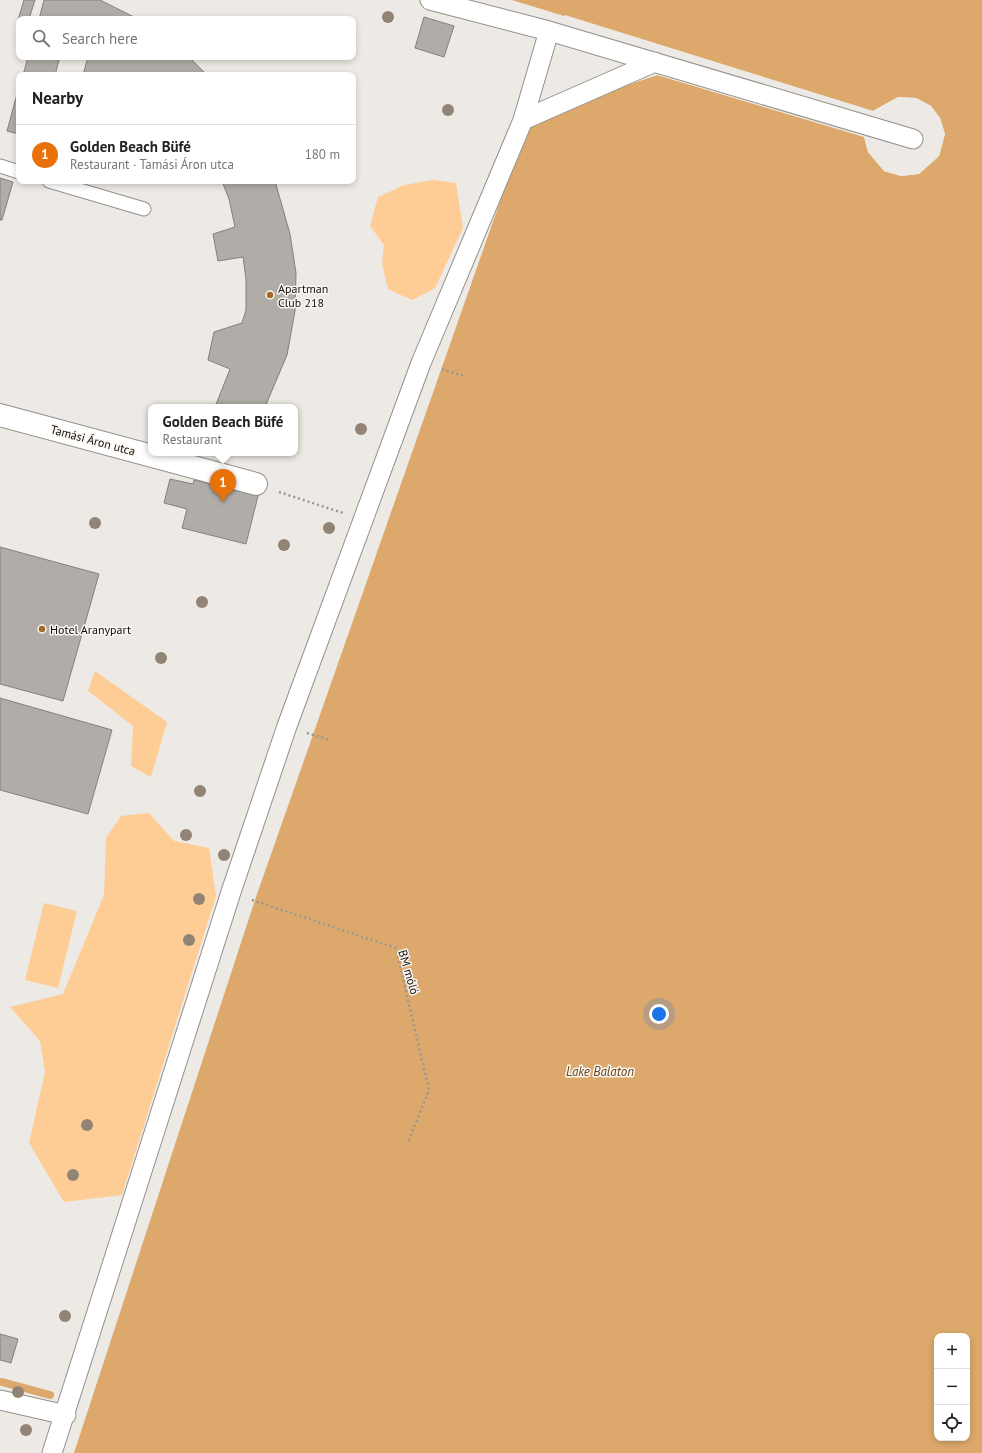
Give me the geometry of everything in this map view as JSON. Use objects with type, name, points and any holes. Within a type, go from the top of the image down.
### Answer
[{"type":"street","points":[[430,0],[549,31],[913,139]]},
{"type":"street","points":[[52,1453],[66,1415],[231,892],[287,726],[421,364],[523,120],[549,31]]},
{"type":"street","points":[[523,120],[655,62]]},
{"type":"street","name":"Tamási Áron utca","points":[[0,415],[148,455]]},
{"type":"street","name":"Tamási Áron utca","points":[[152,456],[256,484]]},
{"type":"street","points":[[0,1400],[66,1415]]},
{"type":"lane","points":[[0,166],[16,171]]},
{"type":"lane","points":[[60,184],[144,209]]},
{"type":"path","points":[[256,484],[363,519]]},
{"type":"path","name":"BM móló","points":[[231,892],[396,948],[429,1090],[408,1142]]},
{"type":"shaded area","points":[[433,180],[456,183],[463,228],[435,288],[412,300],[388,289],[382,264],[384,245],[370,226],[378,197],[404,185]]},
{"type":"shaded area","points":[[95,671],[167,722],[151,777],[131,766],[133,726],[88,691]]},
{"type":"shaded area","points":[[149,813],[174,841],[209,848],[216,896],[122,1195],[64,1202],[29,1143],[45,1072],[40,1041],[10,1007],[63,994],[104,895],[106,838],[121,816]]},
{"type":"shaded area","points":[[44,903],[77,911],[58,988],[25,980]]},
{"type":"water","name":"Lake Balaton","points":[[512,0],[982,0],[982,1453],[74,1453],[255,900],[515,159],[529,126],[580,101],[657,75],[864,137],[868,152],[884,171],[901,176],[919,174],[939,156],[945,134],[940,118],[931,106],[916,98],[898,97],[873,111]]},
{"type":"pier","points":[[565,15],[873,111],[898,97],[916,98],[931,106],[940,118],[945,134],[939,156],[919,174],[901,176],[884,171],[868,152],[864,136],[657,75],[580,101],[580,99],[657,73],[865,135],[870,151],[885,169],[901,174],[918,172],[938,155],[943,134],[939,119],[930,107],[915,100],[898,99],[873,113],[564,17]]},
{"type":"building","points":[[24,0],[35,0],[30,16],[19,16]]},
{"type":"building","points":[[44,0],[100,0],[132,16],[40,16]]},
{"type":"building","points":[[424,17],[454,26],[444,57],[415,48]]},
{"type":"building","points":[[27,60],[59,60],[56,72],[24,72]]},
{"type":"building","points":[[87,60],[192,60],[204,72],[84,72]]},
{"type":"building","points":[[16,98],[16,133],[7,131]]},
{"type":"building","points":[[0,178],[13,182],[2,220],[0,220]]},
{"type":"building","name":"Apartman Club 218","points":[[223,184],[276,184],[290,234],[296,273],[295,311],[287,355],[266,404],[216,404],[230,369],[208,360],[214,332],[242,323],[246,310],[246,279],[243,257],[218,261],[213,234],[235,227],[229,199]]},
{"type":"building","points":[[170,479],[193,484],[194,480],[258,496],[246,544],[182,528],[187,509],[164,503]]},
{"type":"building","name":"Hotel Aranypart","points":[[0,547],[99,574],[63,701],[0,684]]},
{"type":"building","points":[[0,698],[112,730],[88,814],[0,790]]},
{"type":"building","points":[[0,1334],[18,1339],[11,1363],[0,1360]]},
{"type":"waterway","points":[[2,1382],[50,1395]]},
{"type":"place","name":"Apartman Club 218","points":[[270,295]]},
{"type":"place","name":"Golden Beach Büfé","points":[[223,502]]},
{"type":"place","name":"Hotel Aranypart","points":[[42,629]]}]
